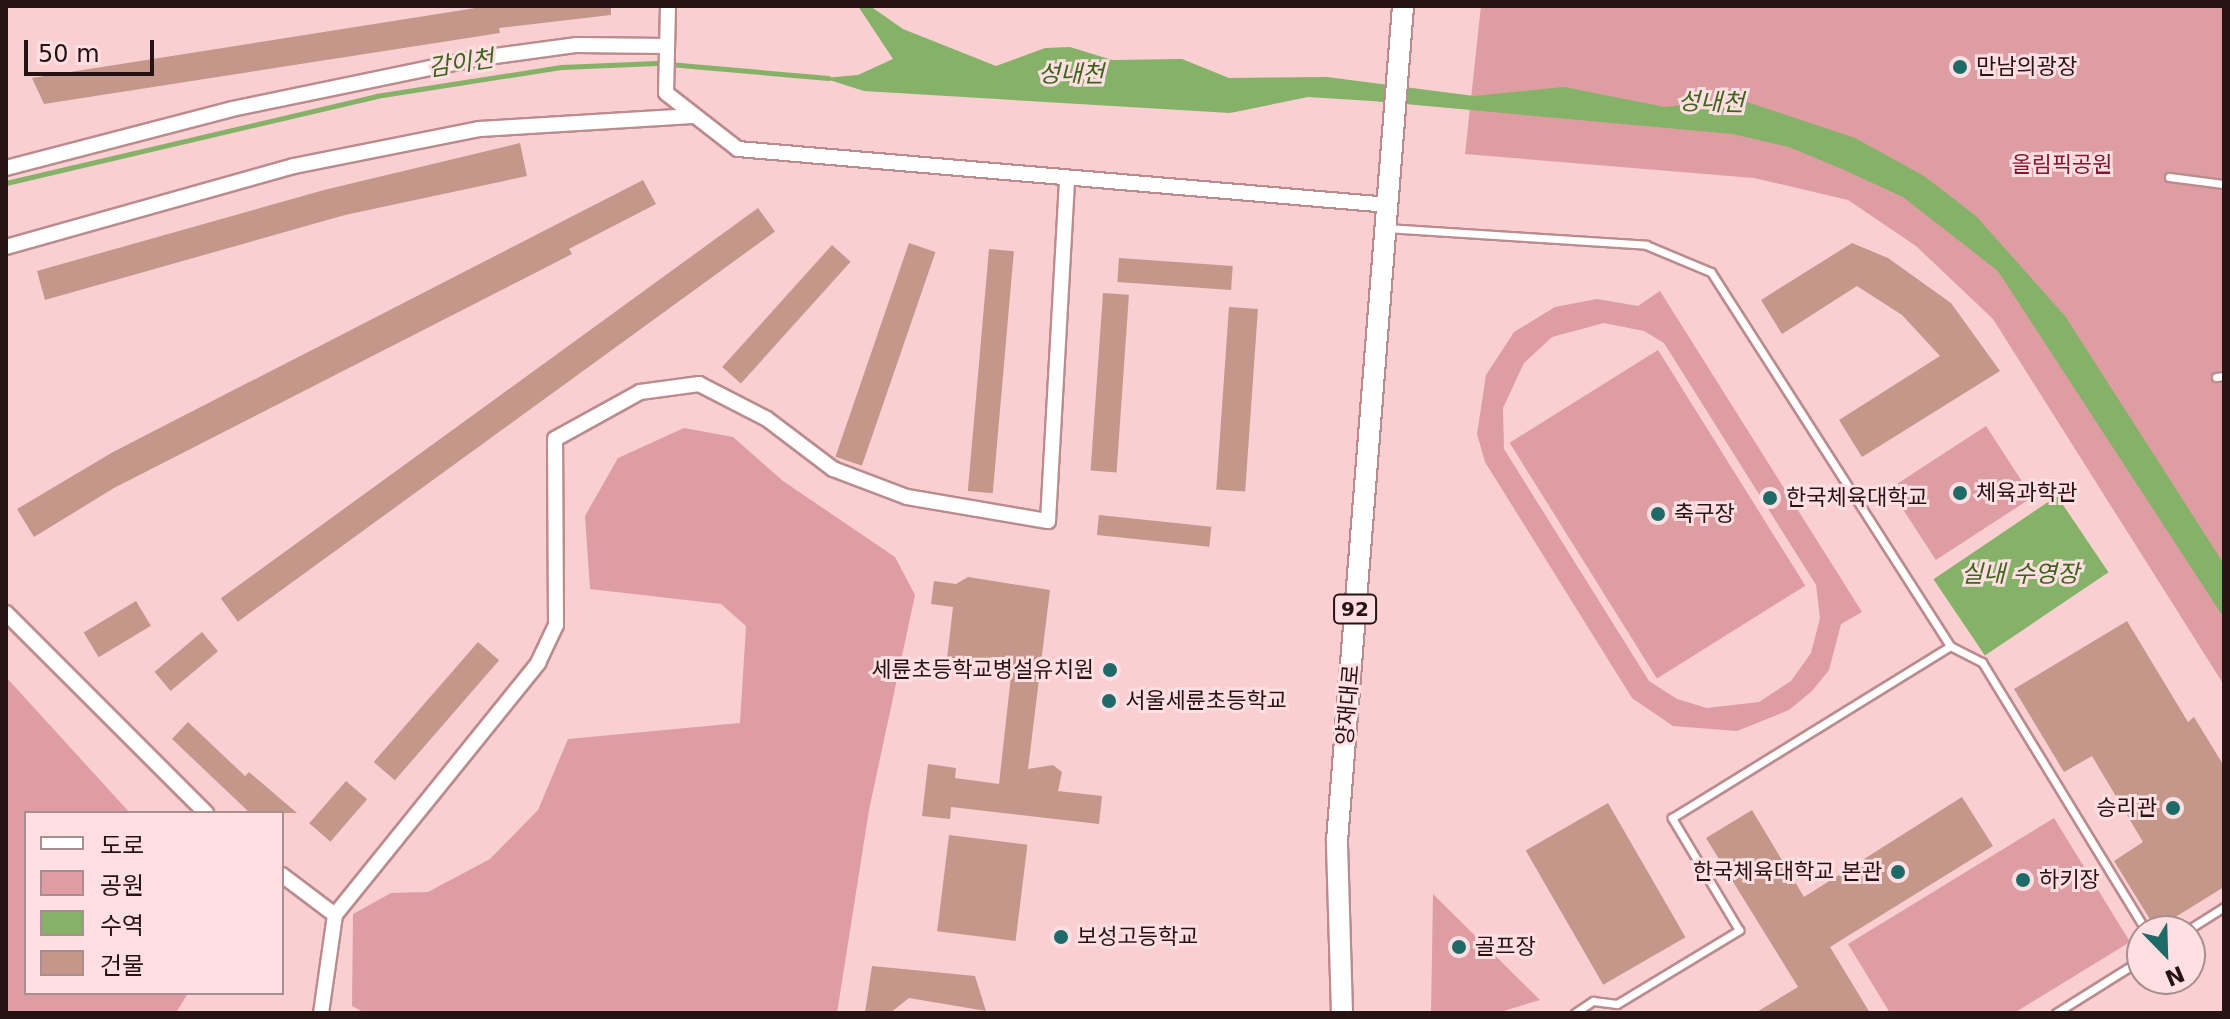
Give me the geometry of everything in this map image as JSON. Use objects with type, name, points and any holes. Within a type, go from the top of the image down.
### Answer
[{"type":"main road","name":"92","points":[[1388,205],[1403,6]]},
{"type":"main road","name":"양재대로","points":[[1342,1013],[1337,841],[1388,205]]},
{"type":"street","points":[[668,6],[666,93],[738,149],[1388,205]]},
{"type":"street","points":[[6,168],[232,109],[473,59],[577,45],[665,46]]},
{"type":"street","points":[[6,247],[294,166],[479,129],[694,116]]},
{"type":"street","points":[[321,1013],[335,915],[538,663],[556,625],[555,439],[640,392],[699,384],[767,419],[833,469],[907,497],[1048,521],[1067,179]]},
{"type":"street","points":[[6,613],[204,811]]},
{"type":"street","points":[[284,877],[335,915]]},
{"type":"lane","points":[[2169,177],[2224,184]]},
{"type":"lane","points":[[1386,228],[1646,245],[1711,272],[1950,646],[1982,662],[2136,915]]},
{"type":"lane","points":[[1575,1013],[1593,1001],[1617,1004],[1739,930],[1672,818],[1950,646]]},
{"type":"lane","points":[[2206,918],[2224,907]]},
{"type":"lane","points":[[2056,1013],[2126,969]]},
{"type":"green space","name":"올림픽공원","points":[[1481,6],[2224,6],[2224,685],[1993,319],[1916,246],[1848,200],[1754,178],[1465,154]]},
{"type":"green space","points":[[1660,291],[1862,612],[1841,624],[1829,670],[1812,691],[1789,710],[1737,731],[1673,726],[1632,698],[1485,462],[1477,434],[1486,375],[1514,332],[1555,307],[1597,299],[1638,306]],"holes":[[[1604,323],[1644,331],[1664,343],[1816,585],[1820,618],[1811,653],[1791,681],[1759,702],[1707,708],[1677,699],[1649,681],[1504,449],[1503,408],[1524,363],[1552,337]]]},
{"type":"green space","name":"축구장","points":[[1658,350],[1805,586],[1657,678],[1510,443]]},
{"type":"green space","name":"체육과학관","points":[[1986,426],[2032,497],[1936,560],[1890,489]]},
{"type":"green space","points":[[684,428],[733,437],[783,481],[895,557],[915,595],[869,810],[837,1013],[365,1013],[352,1006],[353,914],[391,893],[428,892],[490,859],[538,810],[568,739],[740,723],[746,626],[721,604],[590,589],[585,516],[618,458]]},
{"type":"green space","points":[[6,677],[128,811],[24,811],[24,995],[187,995],[176,1013],[6,1013]]},
{"type":"green space","name":"하키장","points":[[2054,818],[2126,935],[2126,944],[2014,1013],[1890,1013],[1848,944]]},
{"type":"green space","name":"골프장","points":[[1433,894],[1540,1000],[1497,1013],[1431,1013]]},
{"type":"water","name":"성내천","points":[[858,6],[870,6],[903,29],[996,66],[1045,48],[1070,47],[1112,60],[1182,59],[1229,78],[1327,77],[1474,96],[1564,87],[1665,107],[1738,99],[1855,138],[1924,176],[1976,216],[2065,316],[2224,564],[2224,618],[1998,271],[1903,197],[1842,169],[1789,147],[1733,134],[1372,101],[1308,97],[1230,113],[864,91],[823,78],[858,75],[893,59]]},
{"type":"water","name":"실내 수영장","points":[[2057,496],[2108,572],[1985,656],[1933,579]]},
{"type":"building","points":[[488,6],[611,6],[611,15],[499,28],[500,33],[44,104],[32,78]]},
{"type":"building","points":[[520,143],[527,176],[345,215],[45,300],[37,271],[324,190]]},
{"type":"building","points":[[643,180],[656,204],[569,249],[572,254],[114,488],[34,537],[17,509],[113,452]]},
{"type":"building","points":[[758,208],[775,231],[238,622],[221,598]]},
{"type":"building","points":[[909,243],[935,252],[862,466],[835,457]]},
{"type":"building","points":[[1852,243],[1888,258],[1951,303],[2000,371],[1862,457],[1839,420],[1940,356],[1902,315],[1857,286],[1782,334],[1761,300]]},
{"type":"building","points":[[832,245],[851,262],[741,384],[722,367]]},
{"type":"building","points":[[989,249],[1014,251],[993,493],[968,491]]},
{"type":"building","points":[[1119,258],[1233,266],[1231,290],[1117,282]]},
{"type":"building","points":[[1103,293],[1129,295],[1117,472],[1091,471]]},
{"type":"building","points":[[1229,307],[1258,309],[1245,492],[1216,490]]},
{"type":"building","points":[[1099,515],[1211,527],[1209,547],[1097,535]]},
{"type":"building","points":[[968,577],[1050,590],[1028,769],[1053,765],[1062,772],[1058,791],[1102,796],[1099,824],[951,807],[950,819],[922,816],[928,764],[956,768],[955,778],[999,784],[1012,667],[967,670],[947,659],[953,607],[931,604],[934,581],[956,584]]},
{"type":"building","points":[[136,601],[151,626],[99,657],[84,632]]},
{"type":"building","points":[[2127,621],[2188,722],[2194,717],[2224,766],[2224,887],[2179,915],[2147,915],[2114,861],[2143,842],[2092,756],[2064,772],[2014,689]]},
{"type":"building","points":[[202,632],[218,651],[171,691],[155,672]]},
{"type":"building","points":[[478,642],[499,660],[395,780],[374,762]]},
{"type":"building","points":[[188,722],[245,776],[249,772],[297,813],[248,811],[172,739]]},
{"type":"building","points":[[346,781],[367,799],[330,842],[309,823]]},
{"type":"building","name":"한국체육대학교 본관","points":[[1962,797],[1993,846],[1830,947],[1870,1013],[1755,1013],[1798,987],[1706,838],[1752,810],[1804,897]]},
{"type":"building","points":[[1608,803],[1686,937],[1603,985],[1526,851]]},
{"type":"building","points":[[949,835],[1027,845],[1016,941],[937,931]]},
{"type":"building","points":[[872,966],[975,976],[986,1011],[909,998],[890,1013],[865,1013]]},
{"type":"waterway","name":"감이천","points":[[6,183],[376,96],[561,67],[657,63],[828,78]]},
{"type":"place","name":"만남의광장","points":[[1960,67]]},
{"type":"place","name":"체육과학관","points":[[1960,493]]},
{"type":"place","name":"한국체육대학교","points":[[1770,498]]},
{"type":"place","name":"축구장","points":[[1658,514]]},
{"type":"place","name":"세륜초등학교병설유치원","points":[[1110,670]]},
{"type":"place","name":"서울세륜초등학교","points":[[1109,701]]},
{"type":"place","name":"승리관","points":[[2173,808]]},
{"type":"place","name":"한국체육대학교 본관","points":[[1898,872]]},
{"type":"place","name":"하키장","points":[[2023,880]]},
{"type":"place","name":"보성고등학교","points":[[1061,937]]},
{"type":"place","name":"골프장","points":[[1459,947]]}]
